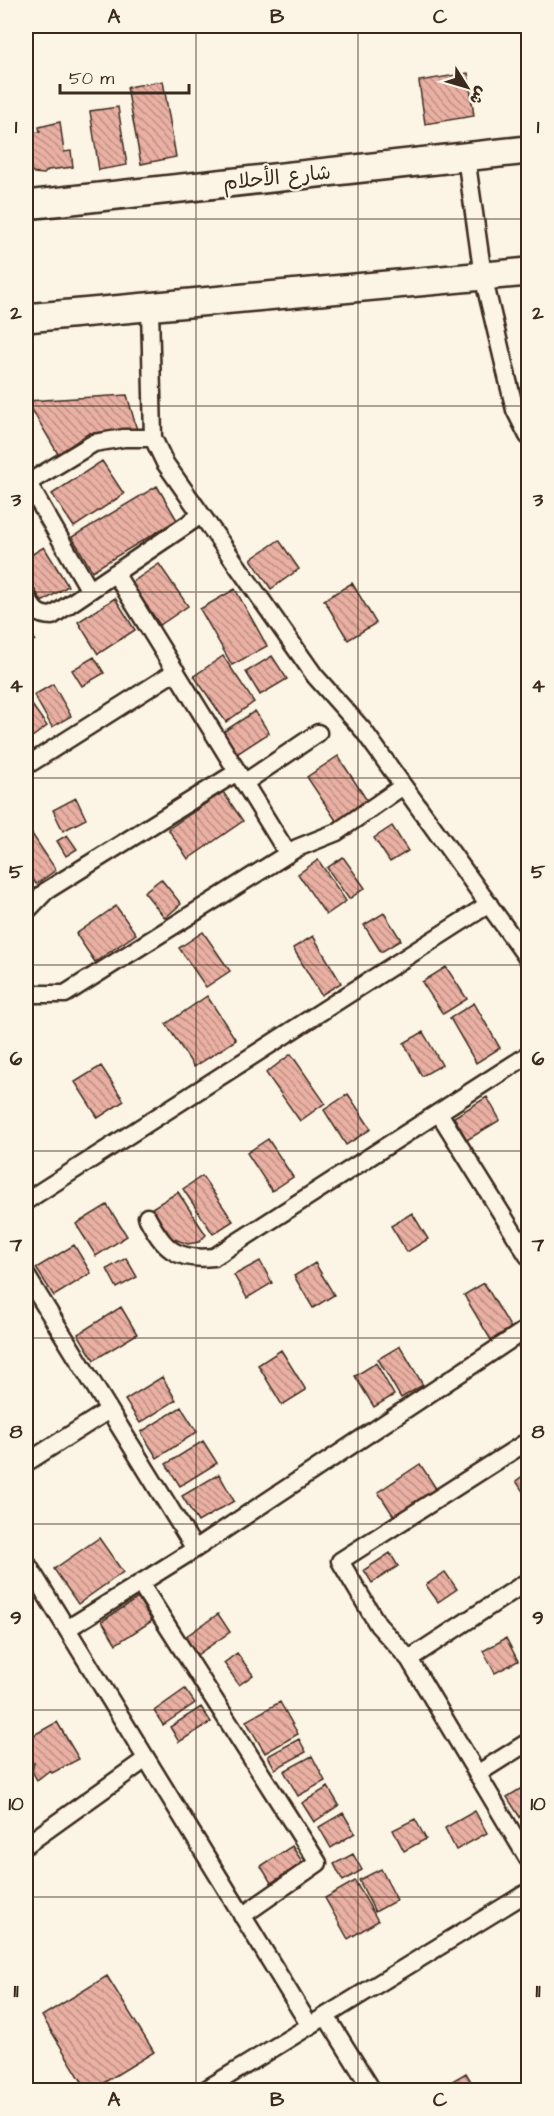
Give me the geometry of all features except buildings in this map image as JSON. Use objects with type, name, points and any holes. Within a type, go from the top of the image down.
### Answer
[{"type":"main road","name":"شارع الأحلام","points":[[26,205],[528,150]]},
{"type":"main road","points":[[26,318],[528,272]]},
{"type":"street","points":[[466,157],[483,276],[515,410],[528,436]]},
{"type":"street","points":[[150,307],[153,438],[165,463],[315,676],[363,730],[528,959]]},
{"type":"street","points":[[90,589],[27,483],[93,443],[124,438],[153,438]]},
{"type":"street","points":[[26,596],[34,611],[43,616],[52,616],[201,515]]},
{"type":"street","points":[[115,573],[288,854]]},
{"type":"street","points":[[26,766],[176,671]]},
{"type":"street","points":[[26,912],[46,891],[318,733]]},
{"type":"street","points":[[26,987],[34,994],[65,994],[297,848],[337,832],[403,786]]},
{"type":"street","points":[[26,1201],[489,904]]},
{"type":"street","points":[[147,1217],[159,1240],[175,1253],[196,1259],[214,1257],[528,1055]]},
{"type":"street","points":[[439,1113],[528,1256]]},
{"type":"street","points":[[26,1275],[195,1549]]},
{"type":"street","points":[[67,1629],[195,1549],[528,1328]]},
{"type":"street","points":[[26,1463],[109,1410]]},
{"type":"street","points":[[528,1441],[340,1561],[378,1625],[409,1659],[528,1859]]},
{"type":"street","points":[[26,1562],[310,2026]]},
{"type":"street","points":[[409,1659],[528,1581]]},
{"type":"street","points":[[140,1583],[318,1863],[242,1916]]},
{"type":"street","points":[[477,1774],[528,1742]]},
{"type":"street","points":[[26,1845],[146,1759]]},
{"type":"street","points":[[205,2091],[528,1892]]},
{"type":"street","points":[[326,2016],[372,2091]]}]
